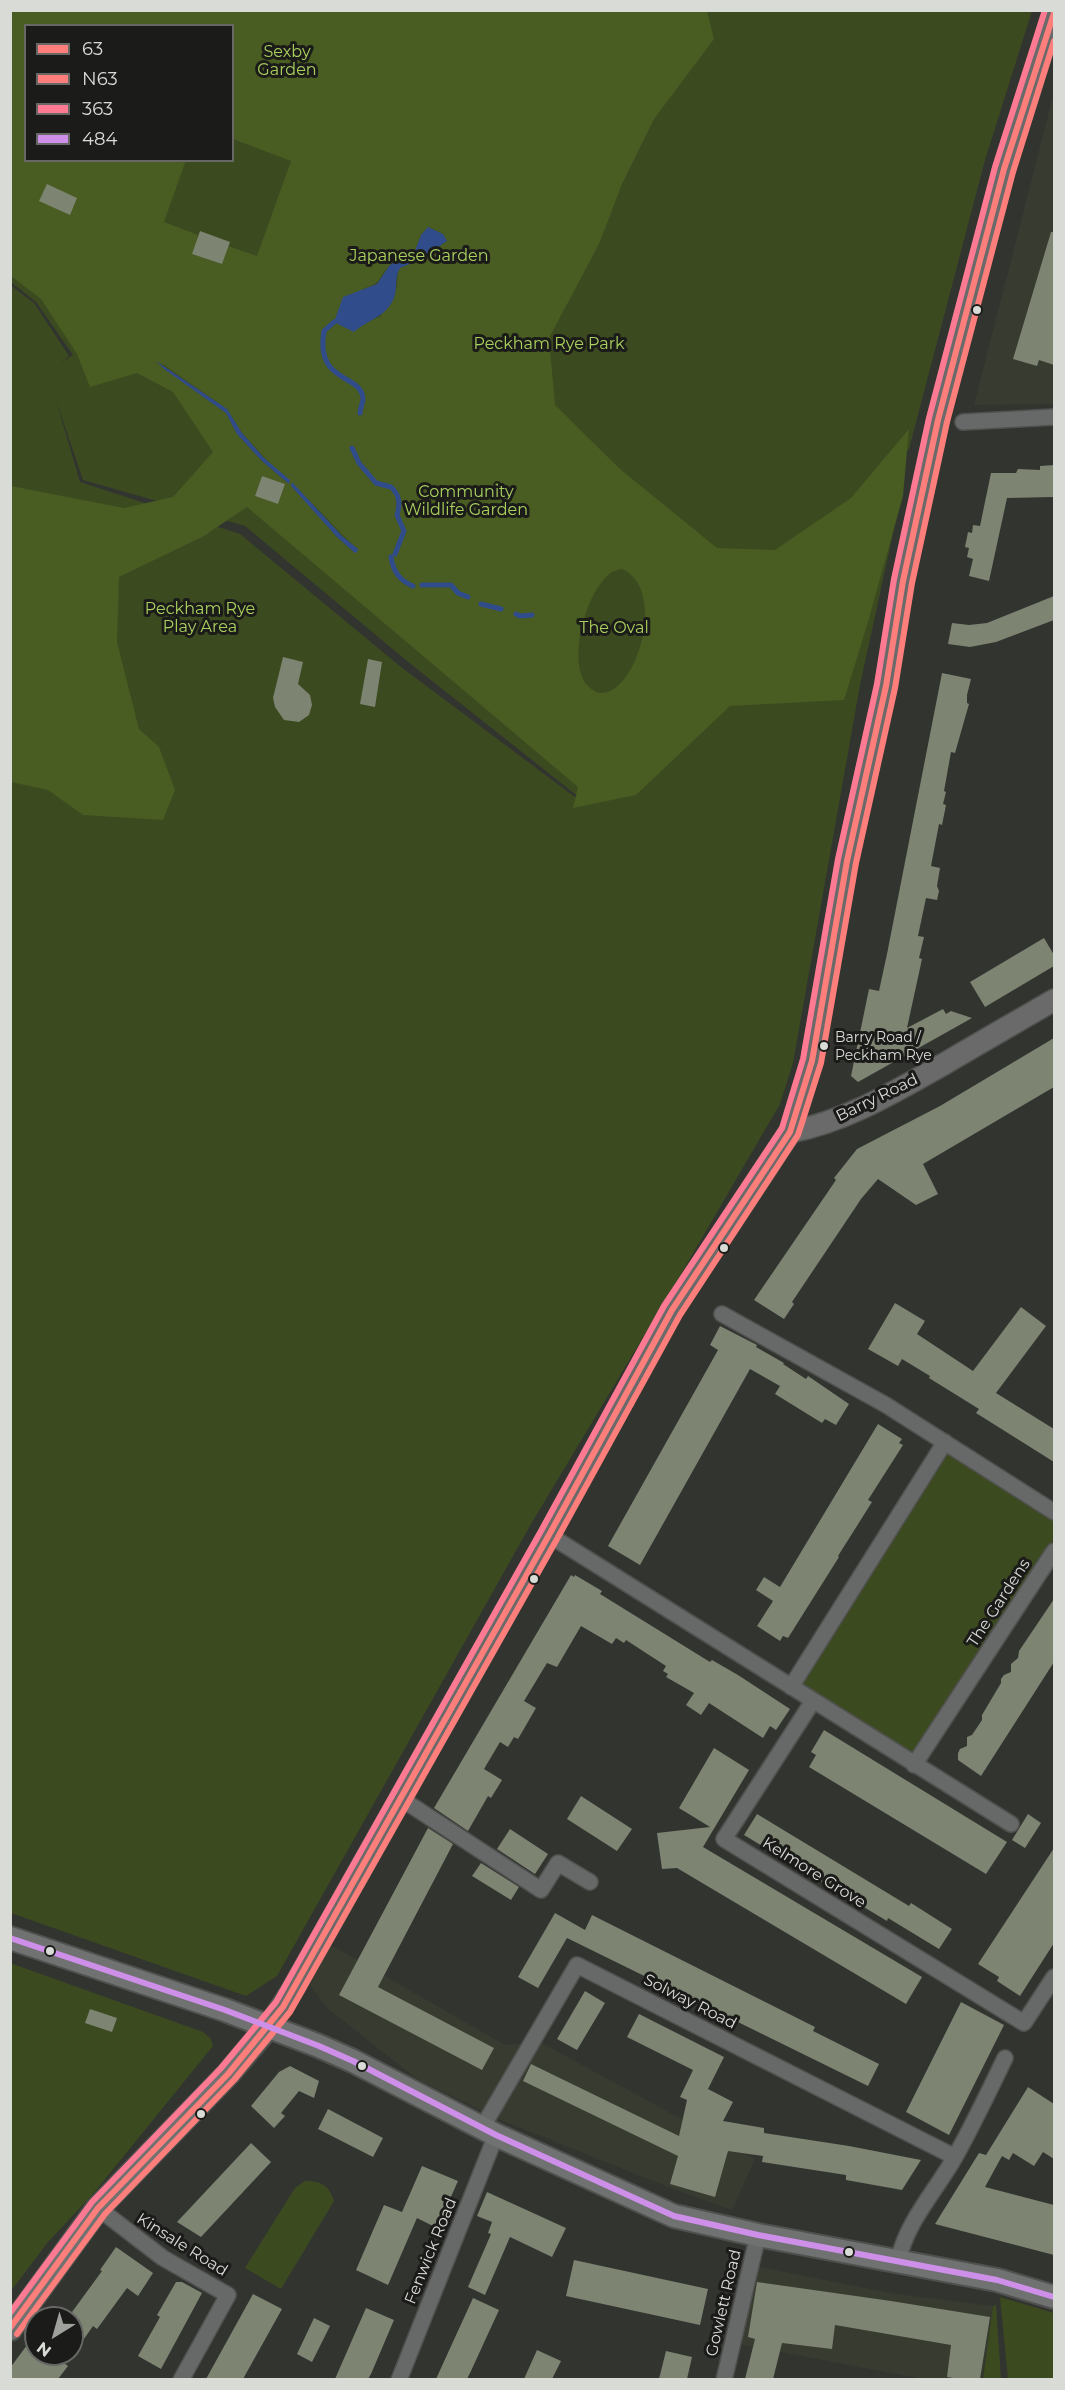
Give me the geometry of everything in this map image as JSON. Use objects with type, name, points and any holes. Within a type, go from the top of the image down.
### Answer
[{"type":"main road","points":[[10,2330],[98,2208],[228,2074],[269,2026],[293,1989],[549,1535],[672,1310],[790,1132],[812,1061],[848,861],[886,686],[903,581],[938,420],[1004,169],[1054,13]]},
{"type":"main road","name":"Barry Road","points":[[790,1132],[806,1129],[844,1115],[894,1092],[1054,1000]]},
{"type":"main road","points":[[10,1938],[269,2026],[353,2061],[489,2132],[675,2216],[758,2235],[997,2280],[1054,2297]]},
{"type":"street","points":[[963,422],[1054,417]]},
{"type":"street","points":[[722,1314],[886,1404],[1054,1512]]},
{"type":"street","points":[[791,1687],[945,1442]]},
{"type":"street","points":[[549,1535],[1011,1824]]},
{"type":"street","name":"The Gardens","points":[[915,1765],[1054,1551]]},
{"type":"street","name":"Kelmore Grove","points":[[813,1701],[724,1839],[1024,2023],[1054,1977]]},
{"type":"street","points":[[400,1798],[541,1890],[558,1863],[590,1882]]},
{"type":"street","name":"Solway Road","points":[[489,2132],[577,1965],[955,2157]]},
{"type":"street","points":[[898,2261],[909,2227],[955,2157],[1005,2058]]},
{"type":"street","name":"Fenwick Road","points":[[399,2379],[489,2132]]},
{"type":"street","name":"Kinsale Road","points":[[98,2208],[163,2258],[228,2295],[181,2379]]},
{"type":"street","name":"Gowlett Road","points":[[724,2379],[758,2235]]},
{"type":"shaded area","points":[[1054,92],[1054,404],[974,405]]},
{"type":"shaded area","points":[[331,1945],[505,2045],[540,2042],[755,2159],[732,2210],[498,2119],[417,2079],[328,2009],[310,1985]]},
{"type":"shaded area","points":[[754,2266],[896,2294],[993,2306],[982,2379],[923,2379],[738,2344]]},
{"type":"green space","points":[[11,11],[1032,11],[985,160],[909,449],[580,798],[407,661],[245,526],[83,480],[56,400],[80,482],[240,534],[401,667],[579,800],[901,497],[860,685],[793,1063],[780,1104],[531,1524],[277,1976],[246,1996],[11,1913],[10,285],[34,303],[69,356],[61,363],[73,355],[36,302],[11,282]]},
{"type":"green space","points":[[11,11],[707,11],[714,39],[654,119],[622,184],[599,244],[549,338],[555,405],[620,469],[717,548],[775,550],[851,498],[909,429],[903,496],[844,700],[730,706],[636,795],[573,808],[578,787],[247,507],[204,536],[119,577],[117,642],[139,729],[159,747],[175,790],[163,820],[83,815],[48,790],[11,782],[11,486],[124,508],[173,497],[213,452],[173,392],[137,373],[90,387],[77,354],[41,299],[11,276]],"holes":[[[429,227],[443,234],[447,241],[419,260],[400,267],[397,287],[380,317],[367,321],[363,289],[377,282],[391,264],[413,256],[421,235]],[[156,362],[164,365],[227,409],[242,433],[289,484],[262,461],[237,434],[226,413]],[[262,476],[285,484],[278,504],[255,496]],[[292,486],[358,549],[355,553],[337,537]],[[622,569],[636,580],[643,597],[645,617],[642,639],[636,659],[626,677],[614,689],[599,693],[586,684],[581,673],[579,660],[581,629],[591,599],[598,587],[611,573]]]},
{"type":"green space","points":[[946,1451],[1048,1514],[1054,1522],[1054,1539],[914,1758],[798,1684]]},
{"type":"green space","points":[[10,1963],[203,2032],[211,2039],[213,2046],[93,2194],[48,2242],[11,2291]]},
{"type":"green space","points":[[305,2181],[324,2185],[330,2191],[334,2201],[281,2289],[245,2268],[295,2188]]},
{"type":"green space","points":[[1000,2297],[1054,2313],[1054,2379],[1008,2379]]},
{"type":"green space","points":[[996,2305],[1001,2379],[983,2379],[993,2306]]},
{"type":"water","points":[[428,227],[443,234],[447,241],[419,260],[400,268],[395,295],[388,308],[354,332],[334,322],[343,297],[377,284],[395,261],[413,256],[421,235]]},
{"type":"water","points":[[156,361],[227,409],[242,433],[264,458],[290,480],[289,484],[262,461],[237,434],[226,413]]},
{"type":"water","points":[[292,482],[342,536],[358,549],[357,552],[355,553],[337,537],[291,486]]},
{"type":"building","points":[[47,184],[77,198],[70,215],[39,201]]},
{"type":"building","points":[[200,231],[230,242],[222,264],[192,254]]},
{"type":"building","points":[[1051,232],[1054,232],[1054,365],[1039,360],[1037,366],[1013,359]]},
{"type":"building","points":[[1054,465],[1054,497],[1007,498],[989,581],[969,576],[973,559],[967,557],[969,548],[965,547],[968,532],[972,533],[973,525],[980,526],[991,473],[1016,473],[1018,469],[1040,470],[1040,466]]},
{"type":"building","points":[[262,476],[285,484],[278,504],[255,496]]},
{"type":"building","points":[[1054,596],[1054,620],[996,642],[970,647],[948,644],[952,623],[969,625],[987,623]]},
{"type":"building","points":[[283,657],[303,662],[298,684],[310,695],[312,705],[309,715],[299,722],[284,720],[275,707],[273,698]]},
{"type":"building","points":[[368,659],[382,662],[375,707],[360,704]]},
{"type":"building","points":[[942,673],[971,679],[967,695],[969,704],[955,753],[951,752],[944,791],[946,792],[943,804],[946,805],[942,825],[939,824],[931,866],[940,868],[937,886],[939,891],[937,900],[926,898],[918,936],[924,937],[919,958],[922,959],[907,1028],[943,1009],[946,1014],[951,1011],[972,1018],[858,1082],[851,1076],[869,989],[879,991]]},
{"type":"building","points":[[1044,938],[1054,955],[1054,966],[985,1007],[970,982]]},
{"type":"building","points":[[1054,1038],[1054,1087],[923,1164],[938,1194],[916,1205],[878,1179],[861,1199],[792,1302],[794,1304],[784,1319],[754,1300],[836,1180],[834,1178],[857,1149],[940,1106]]},
{"type":"building","points":[[895,1303],[925,1321],[917,1334],[973,1371],[1021,1307],[1046,1326],[996,1393],[1054,1429],[1054,1462],[976,1413],[979,1409],[929,1378],[930,1376],[902,1359],[898,1366],[868,1349]]},
{"type":"building","points":[[720,1326],[757,1345],[756,1347],[806,1379],[808,1376],[849,1404],[836,1425],[825,1419],[822,1423],[775,1394],[780,1386],[750,1369],[640,1565],[608,1546],[718,1350],[710,1345]]},
{"type":"building","points":[[878,1424],[902,1439],[899,1443],[903,1445],[868,1500],[872,1502],[839,1557],[788,1638],[783,1636],[780,1641],[757,1626],[773,1601],[756,1590],[764,1577],[780,1587]]},
{"type":"building","points":[[571,1575],[574,1577],[575,1575],[602,1591],[600,1594],[710,1662],[712,1660],[738,1675],[790,1709],[776,1730],[770,1726],[763,1738],[709,1703],[701,1715],[686,1705],[694,1693],[666,1677],[668,1674],[663,1671],[666,1666],[626,1640],[624,1643],[616,1638],[612,1644],[581,1626],[557,1667],[547,1663],[524,1701],[536,1708],[518,1739],[514,1737],[508,1747],[500,1742],[484,1769],[502,1780],[491,1798],[488,1796],[468,1831],[434,1808]]},
{"type":"building","points":[[1054,1599],[1054,1662],[981,1776],[958,1760],[958,1753],[960,1749],[967,1746],[967,1737],[972,1735],[982,1720],[982,1715],[1001,1683],[1001,1679],[1011,1672],[1011,1664],[1018,1658],[1019,1651]]},
{"type":"building","points":[[824,1730],[1007,1842],[986,1874],[809,1767],[816,1755],[811,1752]]},
{"type":"building","points":[[714,1748],[749,1770],[703,1847],[922,1977],[906,2004],[677,1868],[662,1869],[657,1833],[710,1827],[679,1808]]},
{"type":"building","points":[[581,1796],[632,1829],[617,1851],[567,1819]]},
{"type":"building","points":[[757,1814],[909,1906],[911,1903],[952,1929],[939,1949],[888,1918],[887,1921],[744,1835]]},
{"type":"building","points":[[1028,1814],[1041,1823],[1025,1848],[1012,1840]]},
{"type":"building","points":[[428,1828],[453,1844],[378,1987],[494,2048],[482,2070],[339,1995]]},
{"type":"building","points":[[510,1829],[548,1854],[535,1874],[497,1849]]},
{"type":"building","points":[[1054,1848],[1054,1943],[1020,1996],[997,1981],[999,1977],[978,1964]]},
{"type":"building","points":[[481,1863],[519,1887],[511,1900],[472,1876]]},
{"type":"building","points":[[555,1913],[585,1930],[592,1915],[815,2027],[813,2031],[879,2064],[868,2086],[567,1938],[538,1988],[518,1977]]},
{"type":"building","points":[[585,1991],[605,2003],[577,2050],[557,2039]]},
{"type":"building","points":[[961,2002],[1004,2025],[949,2135],[906,2112]]},
{"type":"building","points":[[90,2009],[117,2018],[112,2032],[85,2023]]},
{"type":"building","points":[[639,2014],[724,2057],[708,2089],[733,2102],[723,2121],[764,2128],[764,2133],[921,2160],[902,2190],[846,2180],[846,2175],[762,2162],[763,2156],[728,2151],[715,2197],[670,2184],[678,2156],[523,2081],[531,2064],[679,2136],[687,2100],[680,2097],[693,2070],[627,2037]]},
{"type":"building","points":[[290,2066],[319,2081],[314,2098],[299,2091],[281,2113],[285,2116],[274,2128],[251,2106],[279,2072]]},
{"type":"building","points":[[1028,2087],[1054,2104],[1054,2159],[1043,2152],[1034,2166],[1013,2153],[1009,2160],[1002,2156],[985,2187],[1054,2205],[1054,2255],[935,2224],[979,2153],[986,2155]]},
{"type":"building","points":[[328,2109],[383,2138],[373,2157],[318,2129]]},
{"type":"building","points":[[251,2143],[271,2162],[201,2237],[177,2222]]},
{"type":"building","points":[[422,2166],[458,2181],[437,2228],[417,2218],[388,2285],[356,2270],[384,2205],[402,2212]]},
{"type":"building","points":[[487,2192],[566,2228],[552,2257],[510,2237],[485,2295],[468,2287],[491,2234],[488,2233],[492,2222],[477,2216]]},
{"type":"building","points":[[116,2247],[153,2273],[138,2296],[127,2288],[97,2329],[93,2326],[84,2339],[84,2306],[76,2306],[102,2271],[100,2270]]},
{"type":"building","points":[[574,2260],[708,2289],[700,2325],[566,2296]]},
{"type":"building","points":[[176,2282],[182,2282],[202,2293],[161,2369],[138,2356],[160,2317],[157,2315]]},
{"type":"building","points":[[757,2282],[990,2317],[980,2379],[947,2377],[951,2345],[835,2325],[832,2349],[782,2343],[773,2379],[745,2379],[755,2339],[748,2337]]},
{"type":"building","points":[[253,2294],[282,2309],[243,2379],[206,2379]]},
{"type":"building","points":[[473,2298],[499,2310],[467,2379],[436,2379]]},
{"type":"building","points":[[366,2308],[394,2320],[371,2374],[368,2379],[335,2379]]},
{"type":"building","points":[[314,2318],[330,2326],[312,2362],[297,2354]]},
{"type":"building","points":[[24,2349],[24,2366],[68,2366],[58,2379],[10,2379],[10,2368]]},
{"type":"building","points":[[537,2350],[561,2361],[552,2379],[524,2379]]},
{"type":"building","points":[[666,2351],[692,2357],[687,2379],[659,2379]]},
{"type":"waterway","points":[[334,322],[324,331],[323,348],[326,361],[340,376],[361,391],[363,399],[360,413]]},
{"type":"waterway","points":[[352,448],[359,463],[376,483],[391,487],[398,496],[397,515],[404,531],[395,554]]},
{"type":"waterway","points":[[391,557],[398,575],[413,586]]},
{"type":"waterway","points":[[422,585],[451,585],[458,593],[468,597]]},
{"type":"waterway","points":[[481,604],[501,609]]},
{"type":"waterway","points":[[516,614],[532,615]]},
{"type":"transit line","name":"363","points":[[10,2313],[92,2202],[221,2068],[276,2002],[541,1531],[664,1306],[782,1128],[803,1059],[838,859],[877,684],[894,579],[929,418],[995,167],[1045,10]]},
{"type":"transit line","name":"63","points":[[10,2328],[98,2208],[228,2074],[283,2007],[549,1535],[672,1310],[790,1132],[812,1061],[847,861],[886,686],[903,581],[938,420],[1004,169],[1054,13]]},
{"type":"transit line","name":"N63","points":[[17,2334],[105,2214],[234,2080],[290,2012],[557,1539],[680,1315],[798,1135],[821,1063],[856,863],[895,688],[912,583],[947,422],[1013,172],[1054,41]]},
{"type":"transit line","name":"484","points":[[10,1938],[225,2010],[319,2046],[353,2061],[496,2135],[674,2216],[758,2235],[997,2280],[1054,2297]]},
{"type":"place","name":"Barry Road / Peckham Rye","points":[[824,1046]]},
{"type":"park label","name":"Sexby Garden","points":[[287,61]]},
{"type":"park label","name":"Japanese Garden","points":[[419,256]]},
{"type":"park label","name":"Peckham Rye Park","points":[[549,344]]},
{"type":"park label","name":"Community Wildlife Garden","points":[[466,501]]},
{"type":"park label","name":"Peckham Rye Play Area","points":[[200,618]]},
{"type":"park label","name":"The Oval","points":[[614,628]]}]
